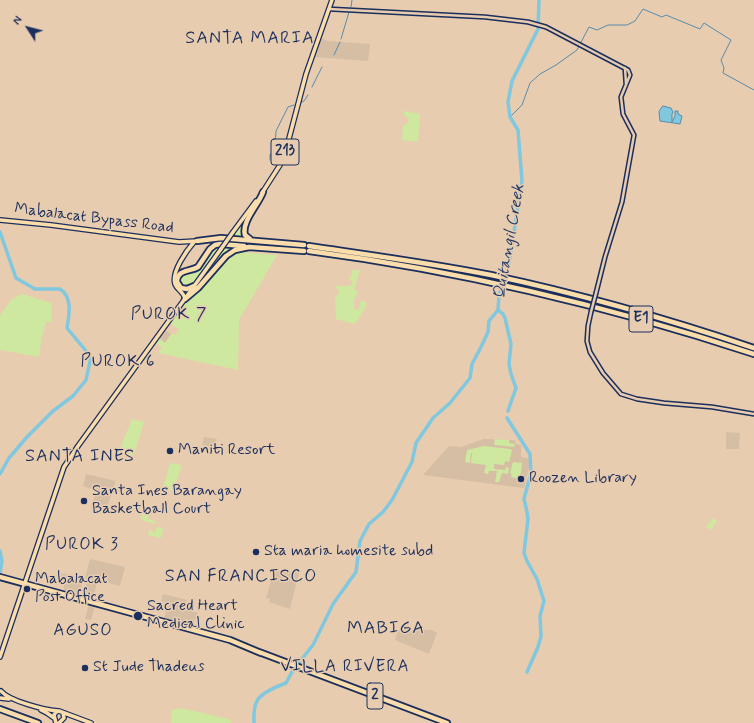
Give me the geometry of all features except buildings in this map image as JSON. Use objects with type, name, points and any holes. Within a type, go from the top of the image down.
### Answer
[{"type":"highway","points":[[254,241],[246,236],[244,227],[263,192]]},
{"type":"highway","points":[[195,241],[217,239],[254,241]]},
{"type":"highway","points":[[176,276],[181,270],[198,265],[211,243],[217,239]]},
{"type":"highway","name":"E1","points":[[254,241],[400,259],[491,275],[630,309],[754,348]]},
{"type":"highway","points":[[194,286],[190,289],[181,288],[177,282],[178,276],[182,272],[198,267],[213,246],[220,244],[258,247]]},
{"type":"highway","points":[[184,300],[195,291],[228,254],[242,248],[258,247]]},
{"type":"highway","name":"E1","points":[[258,247],[307,248],[490,282],[563,298],[701,337],[754,354]]},
{"type":"highway","name":"2","points":[[2,578],[119,608],[229,640],[447,723]]},
{"type":"highway","points":[[0,709],[38,723]]},
{"type":"highway","points":[[0,712],[29,723]]},
{"type":"main road","name":"213","points":[[0,657],[64,468],[78,446],[263,192],[280,165],[286,150],[306,74],[332,0]]},
{"type":"main road","name":"Mabalacat Bypass Road","points":[[2,220],[185,242],[195,241]]},
{"type":"main road","points":[[184,300],[183,294],[175,283],[176,276],[180,261],[195,241]]},
{"type":"main road","points":[[180,269],[183,260],[195,241]]},
{"type":"main road","points":[[185,242],[187,250]]},
{"type":"main road","points":[[0,691],[0,697],[44,711],[59,721]]},
{"type":"main road","points":[[0,691],[8,697],[41,708],[60,712],[91,723]]},
{"type":"main road","points":[[59,721],[54,714],[60,712]]},
{"type":"main road","points":[[59,721],[64,715],[60,712]]},
{"type":"main road","points":[[59,721],[71,716]]},
{"type":"street","points":[[330,9],[485,16],[542,26],[580,44],[628,70],[630,75],[621,98],[623,114],[634,135],[622,202],[605,257],[588,326],[587,341],[590,352],[603,373],[621,394],[636,399],[712,407],[754,414]]},
{"type":"street","points":[[625,68],[626,84]]},
{"type":"shaded area","points":[[320,38],[328,41],[370,44],[368,61],[314,57]]},
{"type":"shaded area","points":[[165,330],[171,334],[165,343],[159,338]]},
{"type":"shaded area","points":[[726,432],[740,433],[739,449],[726,449]]},
{"type":"shaded area","points":[[204,437],[217,439],[214,447],[202,445]]},
{"type":"shaded area","points":[[484,439],[512,440],[516,441],[515,444],[521,445],[521,457],[531,459],[524,488],[423,475],[449,446],[461,447]]},
{"type":"shaded area","points":[[86,474],[116,481],[105,513],[91,508],[96,491],[83,486]]},
{"type":"shaded area","points":[[90,559],[125,567],[120,586],[97,580],[94,598],[84,596],[87,579],[85,578]]},
{"type":"shaded area","points":[[274,570],[299,573],[290,609],[269,602],[270,599],[266,598]]},
{"type":"shaded area","points":[[61,573],[84,578],[79,595],[64,591]]},
{"type":"shaded area","points":[[163,594],[187,600],[184,608],[198,613],[192,626],[164,618],[168,604],[161,601]]},
{"type":"shaded area","points":[[89,604],[95,606],[91,620],[85,619]]},
{"type":"shaded area","points":[[398,630],[432,630],[437,633],[429,654],[395,640]]},
{"type":"green space","points":[[404,111],[420,114],[418,142],[402,140],[403,125],[406,125],[409,120],[404,115]]},
{"type":"green space","points":[[250,213],[245,224],[245,238],[233,237]]},
{"type":"green space","points":[[217,240],[271,243],[276,246],[265,247],[214,243],[209,246],[212,242]]},
{"type":"green space","points":[[223,245],[193,286],[185,288],[179,284],[179,276],[192,271],[213,247]]},
{"type":"green space","points":[[226,246],[243,247],[234,250],[191,293]]},
{"type":"green space","points":[[241,252],[277,255],[239,320],[238,370],[158,353],[162,347],[155,342],[158,338],[165,343],[172,333],[175,335],[179,330],[170,323],[183,305],[231,255]]},
{"type":"green space","points":[[385,259],[402,261],[490,278],[489,281]]},
{"type":"green space","points":[[352,270],[360,270],[354,290],[358,291],[354,300],[354,309],[359,310],[360,302],[364,301],[367,304],[360,317],[354,324],[336,319],[335,296],[339,294],[338,288],[335,288],[337,285],[346,287],[347,285],[351,286],[353,281],[349,279],[352,274]]},
{"type":"green space","points":[[527,286],[593,301],[592,304],[527,289]]},
{"type":"green space","points":[[22,294],[51,303],[52,322],[46,322],[39,357],[0,350],[0,315],[12,299]]},
{"type":"green space","points":[[596,301],[754,349],[754,353],[671,326],[595,305]]},
{"type":"green space","points":[[132,419],[144,422],[134,455],[130,454],[133,455],[132,458],[118,453]]},
{"type":"green space","points":[[495,439],[509,440],[509,443],[515,444],[514,447],[494,445]]},
{"type":"green space","points":[[484,446],[512,450],[509,462],[505,461],[504,465],[494,464],[494,469],[505,470],[506,467],[509,468],[508,474],[502,473],[499,482],[495,482],[497,471],[489,471],[488,474],[484,473],[486,465],[471,463],[472,453],[470,463],[465,462],[467,450]]},
{"type":"green space","points":[[513,462],[522,463],[520,479],[511,477],[512,474],[510,474]]},
{"type":"green space","points":[[170,463],[182,465],[173,491],[163,488]]},
{"type":"green space","points":[[143,512],[148,513],[148,519],[155,521],[155,524],[141,520]]},
{"type":"green space","points":[[713,518],[717,521],[711,530],[706,527]]},
{"type":"green space","points":[[157,527],[163,528],[161,538],[148,535],[149,530],[155,532]]},
{"type":"green space","points":[[181,708],[228,719],[232,723],[171,723],[172,710]]},
{"type":"water","points":[[663,106],[671,108],[673,112],[672,122],[675,116],[675,111],[678,111],[678,114],[682,116],[680,124],[660,121],[659,112]]},
{"type":"waterway","points":[[351,7],[352,0]]},
{"type":"waterway","name":"Quitangil Creek","points":[[254,723],[255,706],[259,698],[270,690],[286,683],[293,670],[313,645],[333,604],[356,572],[360,541],[369,524],[383,512],[392,500],[412,462],[416,443],[433,418],[450,403],[470,378],[472,364],[488,332],[489,321],[498,310],[499,295],[509,263],[522,181],[518,130],[510,117],[508,102],[512,81],[538,29],[539,0]]},
{"type":"waterway","points":[[510,117],[522,105],[530,83],[540,74],[577,50],[589,27],[597,30],[608,25],[627,25],[635,21],[643,9],[662,17],[666,15],[700,29],[704,23],[731,40],[721,60],[724,68],[723,73],[754,90]]},
{"type":"waterway","points":[[341,39],[349,12]]},
{"type":"waterway","points":[[334,55],[340,42]]},
{"type":"waterway","points":[[312,87],[322,67]]},
{"type":"waterway","points":[[300,103],[304,101],[308,95]]},
{"type":"waterway","points":[[270,160],[270,155],[275,147],[276,131],[288,107],[294,105]]},
{"type":"waterway","points":[[0,232],[16,278],[35,289],[60,289],[64,292],[67,297],[69,307],[67,328],[91,357],[86,380],[73,396],[53,411],[27,437],[9,458],[0,474]]},
{"type":"waterway","points":[[498,310],[505,318],[511,344],[509,364],[516,388],[508,411]]},
{"type":"waterway","points":[[507,418],[530,454],[531,473],[524,499],[528,519],[524,553],[537,579],[544,601],[540,616],[541,636],[527,672]]},
{"type":"waterway","points":[[0,551],[2,561],[0,573]]},
{"type":"place","name":"Maniti Resort","points":[[170,451]]},
{"type":"place","name":"Roozen Library","points":[[521,479]]},
{"type":"place","name":"Santa Ines Barangay Basketball Court","points":[[84,501]]},
{"type":"place","name":"Sta maria homesite subd","points":[[256,552]]},
{"type":"place","name":"Mabalacat Post Office","points":[[27,589]]},
{"type":"place","name":"Sacred Heart Medical Clinic","points":[[138,616]]},
{"type":"place","name":"St Jude Thadeus","points":[[85,668]]},
{"type":"district","name":"SANTA MARIA","points":[[250,39]]},
{"type":"district","name":"PUROK 7","points":[[169,315]]},
{"type":"district","name":"PUROK 6","points":[[118,362]]},
{"type":"district","name":"SANTA INES","points":[[80,457]]},
{"type":"district","name":"PUROK 3","points":[[82,545]]},
{"type":"district","name":"SAN FRANCISCO","points":[[241,577]]},
{"type":"district","name":"MABIGA","points":[[386,629]]},
{"type":"district","name":"AGUSO","points":[[83,631]]},
{"type":"district","name":"VILLA RIVERA","points":[[345,667]]}]
